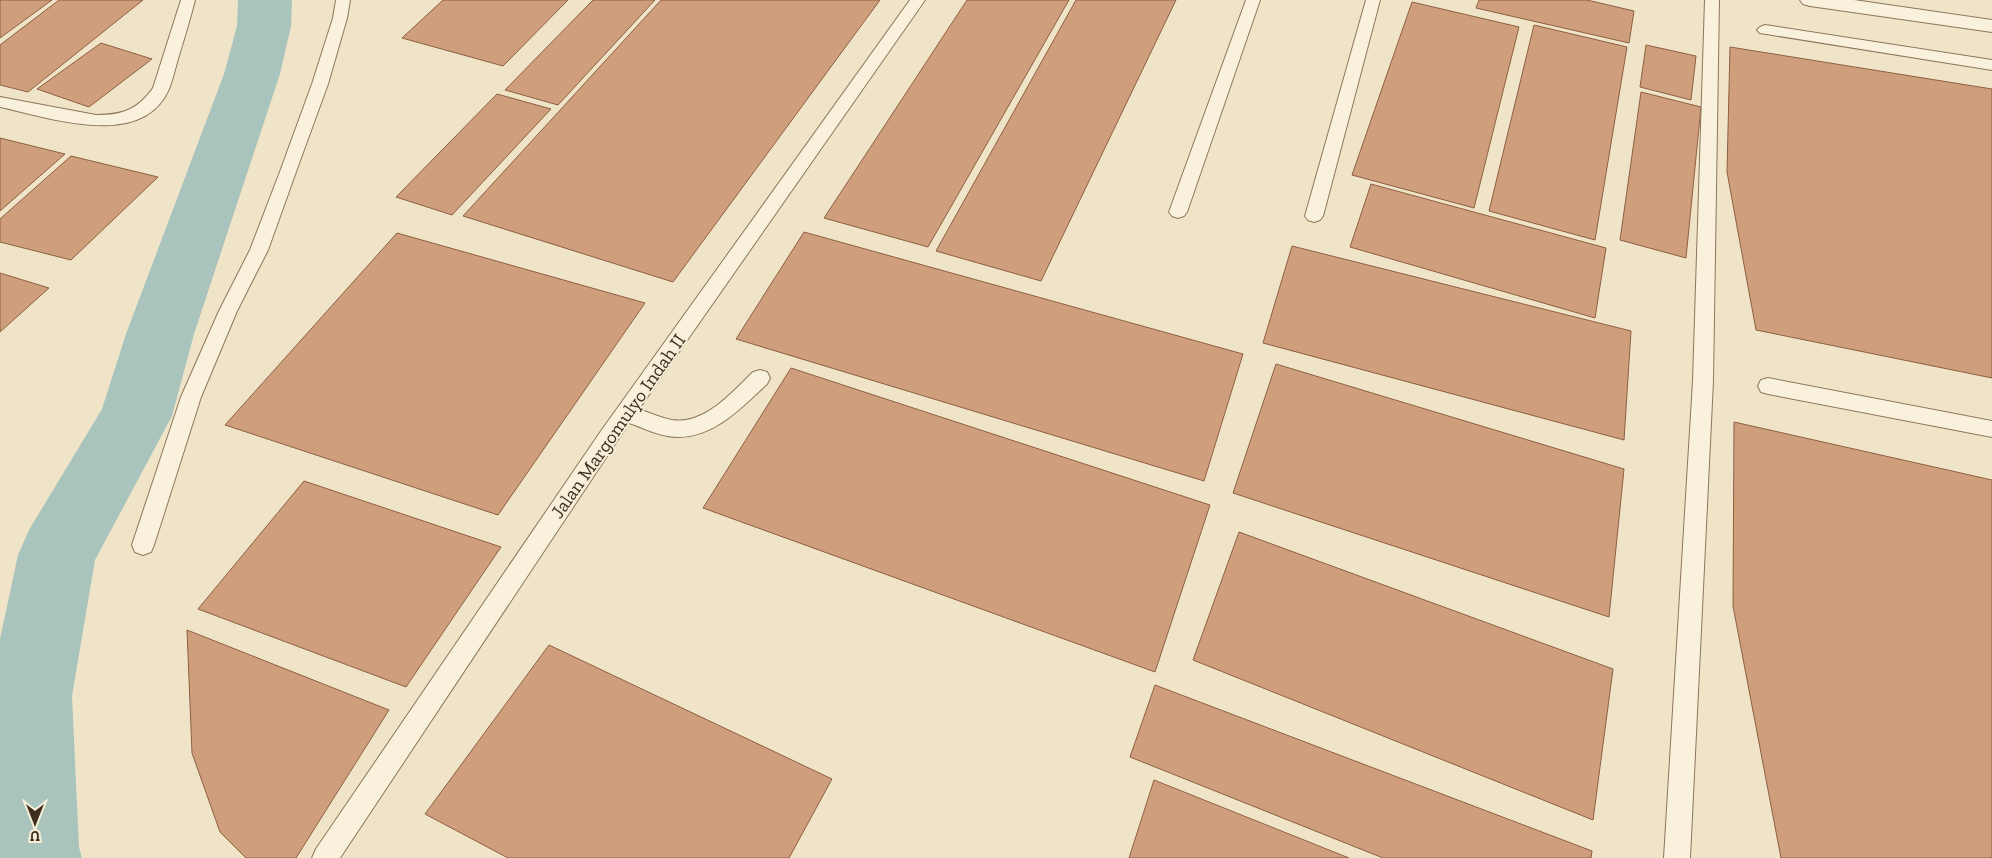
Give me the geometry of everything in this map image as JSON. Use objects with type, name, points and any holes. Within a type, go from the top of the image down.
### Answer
[{"type":"street","points":[[1810,0],[1857,3],[1992,26]]},
{"type":"lane","points":[[0,102],[102,121],[122,119],[140,111],[152,101],[161,89],[188,0]]},
{"type":"lane","points":[[143,545],[191,397],[228,311],[259,250],[293,159],[320,84],[340,18],[343,0]]},
{"type":"lane","name":"Jalan Margomulyo Indah II","points":[[325,858],[626,413],[918,0]]},
{"type":"lane","points":[[1178,212],[1253,0]]},
{"type":"lane","points":[[1314,216],[1373,0]]},
{"type":"lane","points":[[1677,858],[1703,381],[1712,0]]},
{"type":"lane","points":[[1765,30],[1992,65]]},
{"type":"lane","points":[[626,413],[676,430],[699,426],[730,406],[760,378]]},
{"type":"lane","points":[[1768,386],[1992,429]]},
{"type":"building","points":[[0,0],[52,0],[0,38]]},
{"type":"building","points":[[59,0],[143,0],[28,92],[0,85],[0,45]]},
{"type":"building","points":[[443,0],[568,0],[503,66],[402,38]]},
{"type":"building","points":[[593,0],[655,0],[558,105],[505,90]]},
{"type":"building","points":[[661,0],[880,0],[673,282],[463,216]]},
{"type":"building","points":[[967,0],[1069,0],[928,247],[824,218]]},
{"type":"building","points":[[1076,0],[1176,0],[1041,281],[936,251]]},
{"type":"building","points":[[1479,0],[1587,0],[1634,11],[1629,43],[1476,8]]},
{"type":"building","points":[[1412,2],[1519,27],[1474,208],[1352,175]]},
{"type":"building","points":[[1534,25],[1627,47],[1595,240],[1489,211]]},
{"type":"building","points":[[101,43],[152,59],[89,107],[37,89]]},
{"type":"building","points":[[1646,45],[1696,56],[1691,100],[1640,87]]},
{"type":"building","points":[[1730,47],[1992,89],[1992,378],[1756,330],[1727,172]]},
{"type":"building","points":[[1641,92],[1701,107],[1686,258],[1620,240]]},
{"type":"building","points":[[497,94],[551,109],[452,215],[396,197]]},
{"type":"building","points":[[0,138],[65,154],[0,211]]},
{"type":"building","points":[[71,156],[158,177],[71,260],[0,242],[0,219]]},
{"type":"building","points":[[1371,184],[1606,248],[1595,318],[1350,247]]},
{"type":"building","points":[[804,232],[1243,354],[1204,481],[736,339]]},
{"type":"building","points":[[397,233],[645,303],[498,515],[225,425]]},
{"type":"building","points":[[1292,246],[1631,331],[1624,440],[1263,343]]},
{"type":"building","points":[[0,273],[49,288],[0,332]]},
{"type":"building","points":[[1276,364],[1624,469],[1609,617],[1233,493]]},
{"type":"building","points":[[791,368],[1210,505],[1155,672],[703,508]]},
{"type":"building","points":[[1734,422],[1992,480],[1992,858],[1781,858],[1733,606]]},
{"type":"building","points":[[304,481],[501,547],[406,687],[198,609]]},
{"type":"building","points":[[1239,532],[1613,669],[1593,820],[1193,660]]},
{"type":"building","points":[[187,630],[389,710],[296,858],[246,858],[220,832],[192,753]]},
{"type":"building","points":[[549,645],[832,779],[789,858],[508,858],[425,814]]},
{"type":"building","points":[[1155,685],[1592,851],[1591,858],[1383,858],[1130,757]]},
{"type":"building","points":[[1154,780],[1349,858],[1129,858]]},
{"type":"waterway","points":[[36,858],[33,847],[30,696],[57,555],[136,416],[160,334],[252,74],[264,26],[265,0]]}]
